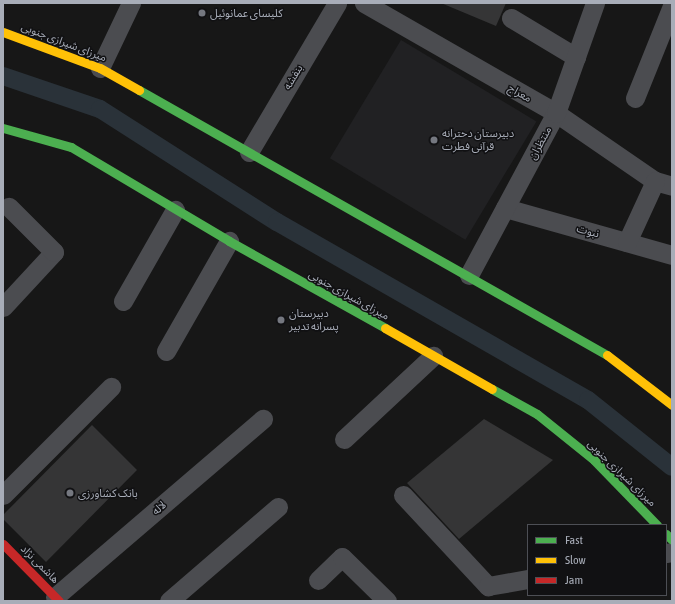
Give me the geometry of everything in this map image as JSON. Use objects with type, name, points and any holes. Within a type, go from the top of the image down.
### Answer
[{"type":"main road","name":"میرزای شیرازی جنوبی","points":[[3,32],[100,68],[614,358],[672,405]]},
{"type":"main road","name":"میرزای شیرازی جنوبی","points":[[3,128],[71,147],[229,241],[538,414],[594,460],[656,524]]},
{"type":"main road","name":"هاشمی نژاد","points":[[3,544],[57,599]]},
{"type":"street","points":[[100,68],[131,3]]},
{"type":"street","name":"بنفشه","points":[[249,152],[337,3]]},
{"type":"street","name":"منتظران","points":[[469,275],[556,114],[595,3]]},
{"type":"street","name":"معراج","points":[[370,5],[556,114],[663,183]]},
{"type":"street","points":[[635,98],[672,6]]},
{"type":"street","points":[[511,18],[576,57]]},
{"type":"street","points":[[627,242],[663,183]]},
{"type":"street","points":[[3,307],[54,252],[9,207]]},
{"type":"street","name":"نبوت","points":[[505,208],[672,255]]},
{"type":"street","points":[[123,301],[175,210]]},
{"type":"street","points":[[166,351],[229,241]]},
{"type":"street","points":[[344,439],[432,356]]},
{"type":"street","points":[[3,495],[111,388]]},
{"type":"street","name":"لاله","points":[[57,599],[262,419]]},
{"type":"street","points":[[403,495],[488,586],[527,579]]},
{"type":"street","points":[[169,601],[278,507]]},
{"type":"street","points":[[318,580],[342,557],[387,601]]},
{"type":"shaded area","name":"دبیرستان دخترانه قرآنی فطرت","points":[[401,40],[536,121],[465,240],[330,158]]},
{"type":"building","points":[[441,3],[506,3],[496,26]]},
{"type":"building","points":[[484,419],[553,460],[459,539],[407,483]]},
{"type":"building","name":"بانک کشاورزی","points":[[92,425],[137,470],[46,562],[3,519],[3,515]]},
{"type":"waterway","points":[[3,76],[100,109],[277,222],[588,400],[672,467]]},
{"type":"traffic: fast","points":[[139,90],[607,355]]},
{"type":"traffic: fast","points":[[3,128],[71,147],[229,241],[385,328]]},
{"type":"traffic: fast","points":[[492,389],[537,414],[594,460],[656,524]]},
{"type":"traffic: fast","points":[[667,535],[672,540]]},
{"type":"traffic: slow","points":[[3,32],[100,68],[139,90]]},
{"type":"traffic: slow","points":[[385,328],[492,389]]},
{"type":"traffic: slow","points":[[607,355],[672,405]]},
{"type":"traffic: jam","points":[[3,544],[59,601]]},
{"type":"place","name":"کلیسای عمانوئیل","points":[[202,13]]},
{"type":"place","name":"دبیرستان دخترانه قرآنی فطرت","points":[[434,140]]},
{"type":"place","name":"دبیرستان پسرانه تدبیر","points":[[281,320]]},
{"type":"place","name":"بانک کشاورزی","points":[[70,493]]}]
